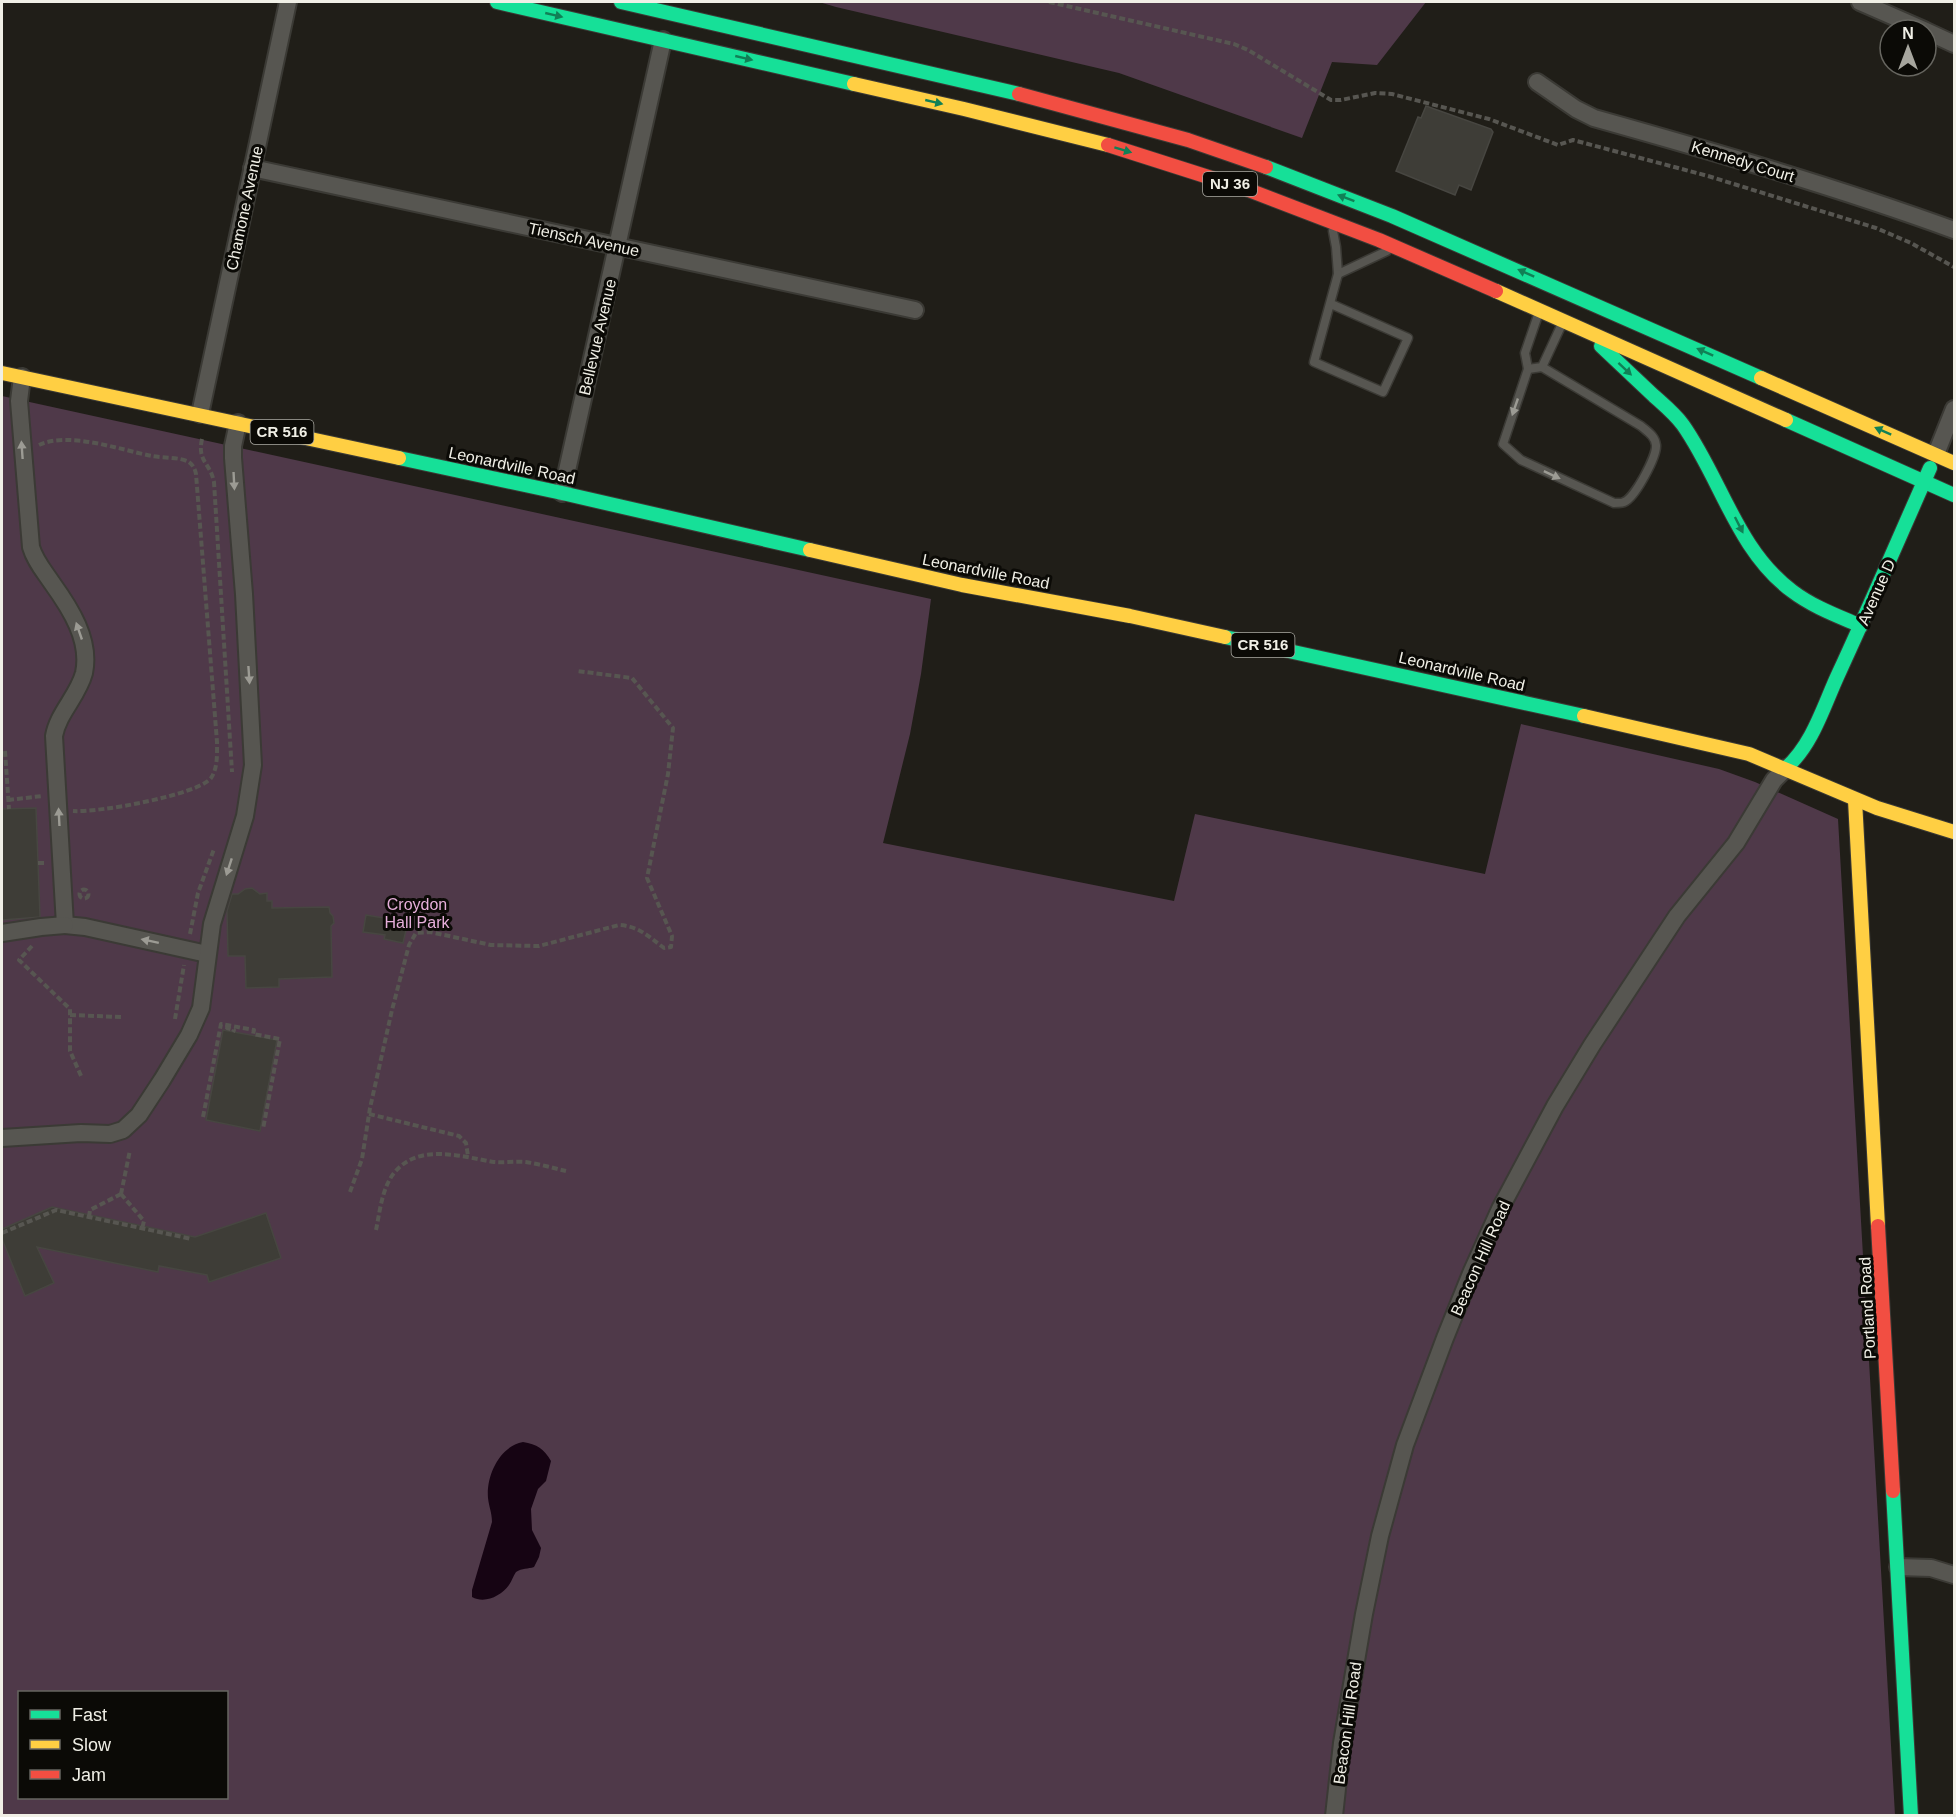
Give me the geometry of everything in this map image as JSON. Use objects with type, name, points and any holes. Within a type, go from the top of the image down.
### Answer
[{"type":"main road","name":"NJ 36","points":[[497,2],[1009,120],[1093,142],[1246,189],[1396,248],[1954,495]]},
{"type":"main road","name":"NJ 36","points":[[621,2],[1049,101],[1198,144],[1392,216],[1954,463]]},
{"type":"main road","points":[[1583,329],[1685,428],[1711,470],[1744,535],[1759,559],[1784,585],[1800,597],[1861,626]]},
{"type":"main road","name":"Leonardville Road","points":[[2,373],[562,493],[962,585],[1141,619],[1668,734],[1749,754],[1786,768],[1855,800],[1954,832]]},
{"type":"main road","name":"Avenue D","points":[[1786,768],[1803,749],[1861,626],[1936,454]]},
{"type":"main road","name":"Portland Road","points":[[1855,800],[1911,1815]]},
{"type":"street","name":"Chamone Avenue","points":[[200,414],[288,2]]},
{"type":"street","points":[[1860,2],[1897,18]]},
{"type":"street","points":[[1938,36],[1954,44]]},
{"type":"street","name":"Bellevue Avenue","points":[[562,493],[663,40]]},
{"type":"street","name":"Kennedy Court","points":[[1537,82],[1576,109],[1594,118],[1755,164],[1954,230]]},
{"type":"street","name":"Tiensch Avenue","points":[[252,168],[915,310]]},
{"type":"street","points":[[22,377],[19,402],[29,538],[33,555],[71,611],[81,636],[84,653],[84,672],[79,688],[58,722],[55,732],[65,926]]},
{"type":"street","name":"Avenue D","points":[[1936,454],[1954,409]]},
{"type":"street","points":[[2,1138],[81,1133],[110,1134],[123,1130],[139,1115],[189,1035],[202,1002],[215,909],[245,816],[253,765],[244,594],[233,458],[238,423]]},
{"type":"street","name":"Beacon Hill Road","points":[[1334,1815],[1342,1743],[1380,1536],[1405,1445],[1472,1270],[1500,1209],[1555,1106],[1677,916],[1736,843],[1774,780],[1786,768]]},
{"type":"street","points":[[2,933],[41,927],[85,927],[207,954]]},
{"type":"street","points":[[1898,1568],[1931,1568],[1954,1575]]},
{"type":"lane","points":[[1331,221],[1338,274],[1314,362],[1383,392],[1408,338],[1331,304]]},
{"type":"lane","points":[[1338,274],[1396,248]]},
{"type":"lane","points":[[1528,369],[1542,368],[1641,426],[1653,436],[1656,445],[1655,454],[1634,494],[1623,502],[1614,503],[1521,460],[1503,444],[1528,369],[1525,353],[1539,310]]},
{"type":"lane","points":[[1542,368],[1563,321]]},
{"type":"path","points":[[1049,2],[1234,44],[1248,50],[1324,98],[1331,100],[1375,93],[1392,94],[1489,118],[1558,145],[1573,140],[1708,176],[1876,228],[1911,243],[1954,267]]},
{"type":"path","points":[[203,435],[200,453],[214,482],[231,740],[231,780]]},
{"type":"path","points":[[8,800],[58,799],[65,808],[78,811],[129,804],[190,790],[206,782],[214,773],[217,759],[196,474],[192,465],[183,460],[105,445],[63,440],[44,442],[23,454]]},
{"type":"path","points":[[350,1192],[362,1159],[368,1114],[392,1010],[409,945],[416,933],[430,932],[491,945],[539,946],[619,925],[630,926],[644,932],[664,948],[671,947],[672,938],[647,878],[668,774],[673,728],[632,678],[577,671]]},
{"type":"path","points":[[5,752],[9,809]]},
{"type":"path","points":[[188,943],[198,893],[217,843]]},
{"type":"path","points":[[37,941],[19,960],[70,1009],[70,1051],[82,1078]]},
{"type":"path","points":[[174,1025],[186,955]]},
{"type":"path","points":[[70,1015],[121,1017]]},
{"type":"path","points":[[203,1118],[221,1024],[254,1030],[253,1034]]},
{"type":"path","points":[[228,1026],[227,1029],[234,1030],[233,1032]]},
{"type":"path","points":[[247,1034],[247,1032],[280,1039],[263,1129]]},
{"type":"path","points":[[368,1114],[459,1136],[466,1143],[468,1156]]},
{"type":"path","points":[[121,1194],[130,1150]]},
{"type":"path","points":[[376,1230],[386,1188],[392,1176],[409,1161],[429,1155],[451,1154],[493,1162],[524,1162],[566,1171]]},
{"type":"path","points":[[89,1217],[90,1210],[121,1194]]},
{"type":"path","points":[[121,1194],[144,1221],[142,1229]]},
{"type":"path","points":[[2,1233],[56,1210],[192,1239]]},
{"type":"green space","points":[[819,2],[1426,2],[1377,65],[1332,62],[1302,138],[1119,73]]},
{"type":"green space","name":"Croydon Hall Park","points":[[2,396],[931,599],[910,734],[883,843],[1174,901],[1195,814],[1485,874],[1521,724],[1719,769],[1755,782],[1838,819],[1895,1815],[2,1815]]},
{"type":"shaded area","points":[[523,1442],[540,1448],[551,1461],[546,1481],[538,1489],[531,1509],[532,1530],[541,1548],[539,1557],[534,1567],[516,1572],[502,1592],[492,1598],[477,1599],[472,1597],[472,1590],[492,1522],[488,1498],[489,1480],[501,1455]]},
{"type":"building","points":[[1426,106],[1491,129],[1493,132],[1471,190],[1459,185],[1455,195],[1396,171],[1418,117],[1421,118]]},
{"type":"building","points":[[36,808],[40,917],[2,920],[2,809]]},
{"type":"building","points":[[252,888],[260,894],[267,893],[267,901],[272,901],[272,908],[329,907],[334,923],[331,926],[332,977],[279,979],[279,987],[246,988],[245,956],[228,956],[227,911],[232,894]]},
{"type":"building","points":[[366,915],[408,922],[403,943],[384,939],[385,935],[363,932]]},
{"type":"building","points":[[223,1030],[277,1040],[260,1131],[206,1120]]},
{"type":"building","points":[[52,1207],[195,1237],[266,1213],[281,1258],[209,1282],[207,1275],[159,1266],[158,1272],[37,1247],[54,1283],[25,1296],[2,1239],[2,1229]]},
{"type":"traffic: fast","points":[[497,2],[854,84]]},
{"type":"traffic: fast","points":[[621,2],[1019,94]]},
{"type":"traffic: fast","points":[[1266,167],[1392,216],[1761,378]]},
{"type":"traffic: fast","points":[[1601,346],[1683,425],[1743,535],[1773,574],[1808,602],[1861,626]]},
{"type":"traffic: fast","points":[[1786,420],[1954,495]]},
{"type":"traffic: fast","points":[[399,458],[810,550]]},
{"type":"traffic: fast","points":[[1786,768],[1803,748],[1816,726],[1930,468]]},
{"type":"traffic: fast","points":[[1225,637],[1584,716]]},
{"type":"traffic: fast","points":[[1893,1491],[1911,1816]]},
{"type":"traffic: slow","points":[[854,84],[1108,145]]},
{"type":"traffic: slow","points":[[1496,291],[1786,420]]},
{"type":"traffic: slow","points":[[2,373],[399,458]]},
{"type":"traffic: slow","points":[[1761,378],[1954,463]]},
{"type":"traffic: slow","points":[[810,550],[962,585],[1130,616],[1225,637]]},
{"type":"traffic: slow","points":[[1584,716],[1749,754],[1877,808],[1954,832]]},
{"type":"traffic: slow","points":[[1855,800],[1878,1226]]},
{"type":"traffic: jam","points":[[1019,94],[1188,140],[1266,167]]},
{"type":"traffic: jam","points":[[1108,145],[1246,189],[1379,240],[1496,291]]},
{"type":"traffic: jam","points":[[1878,1226],[1893,1491]]}]
